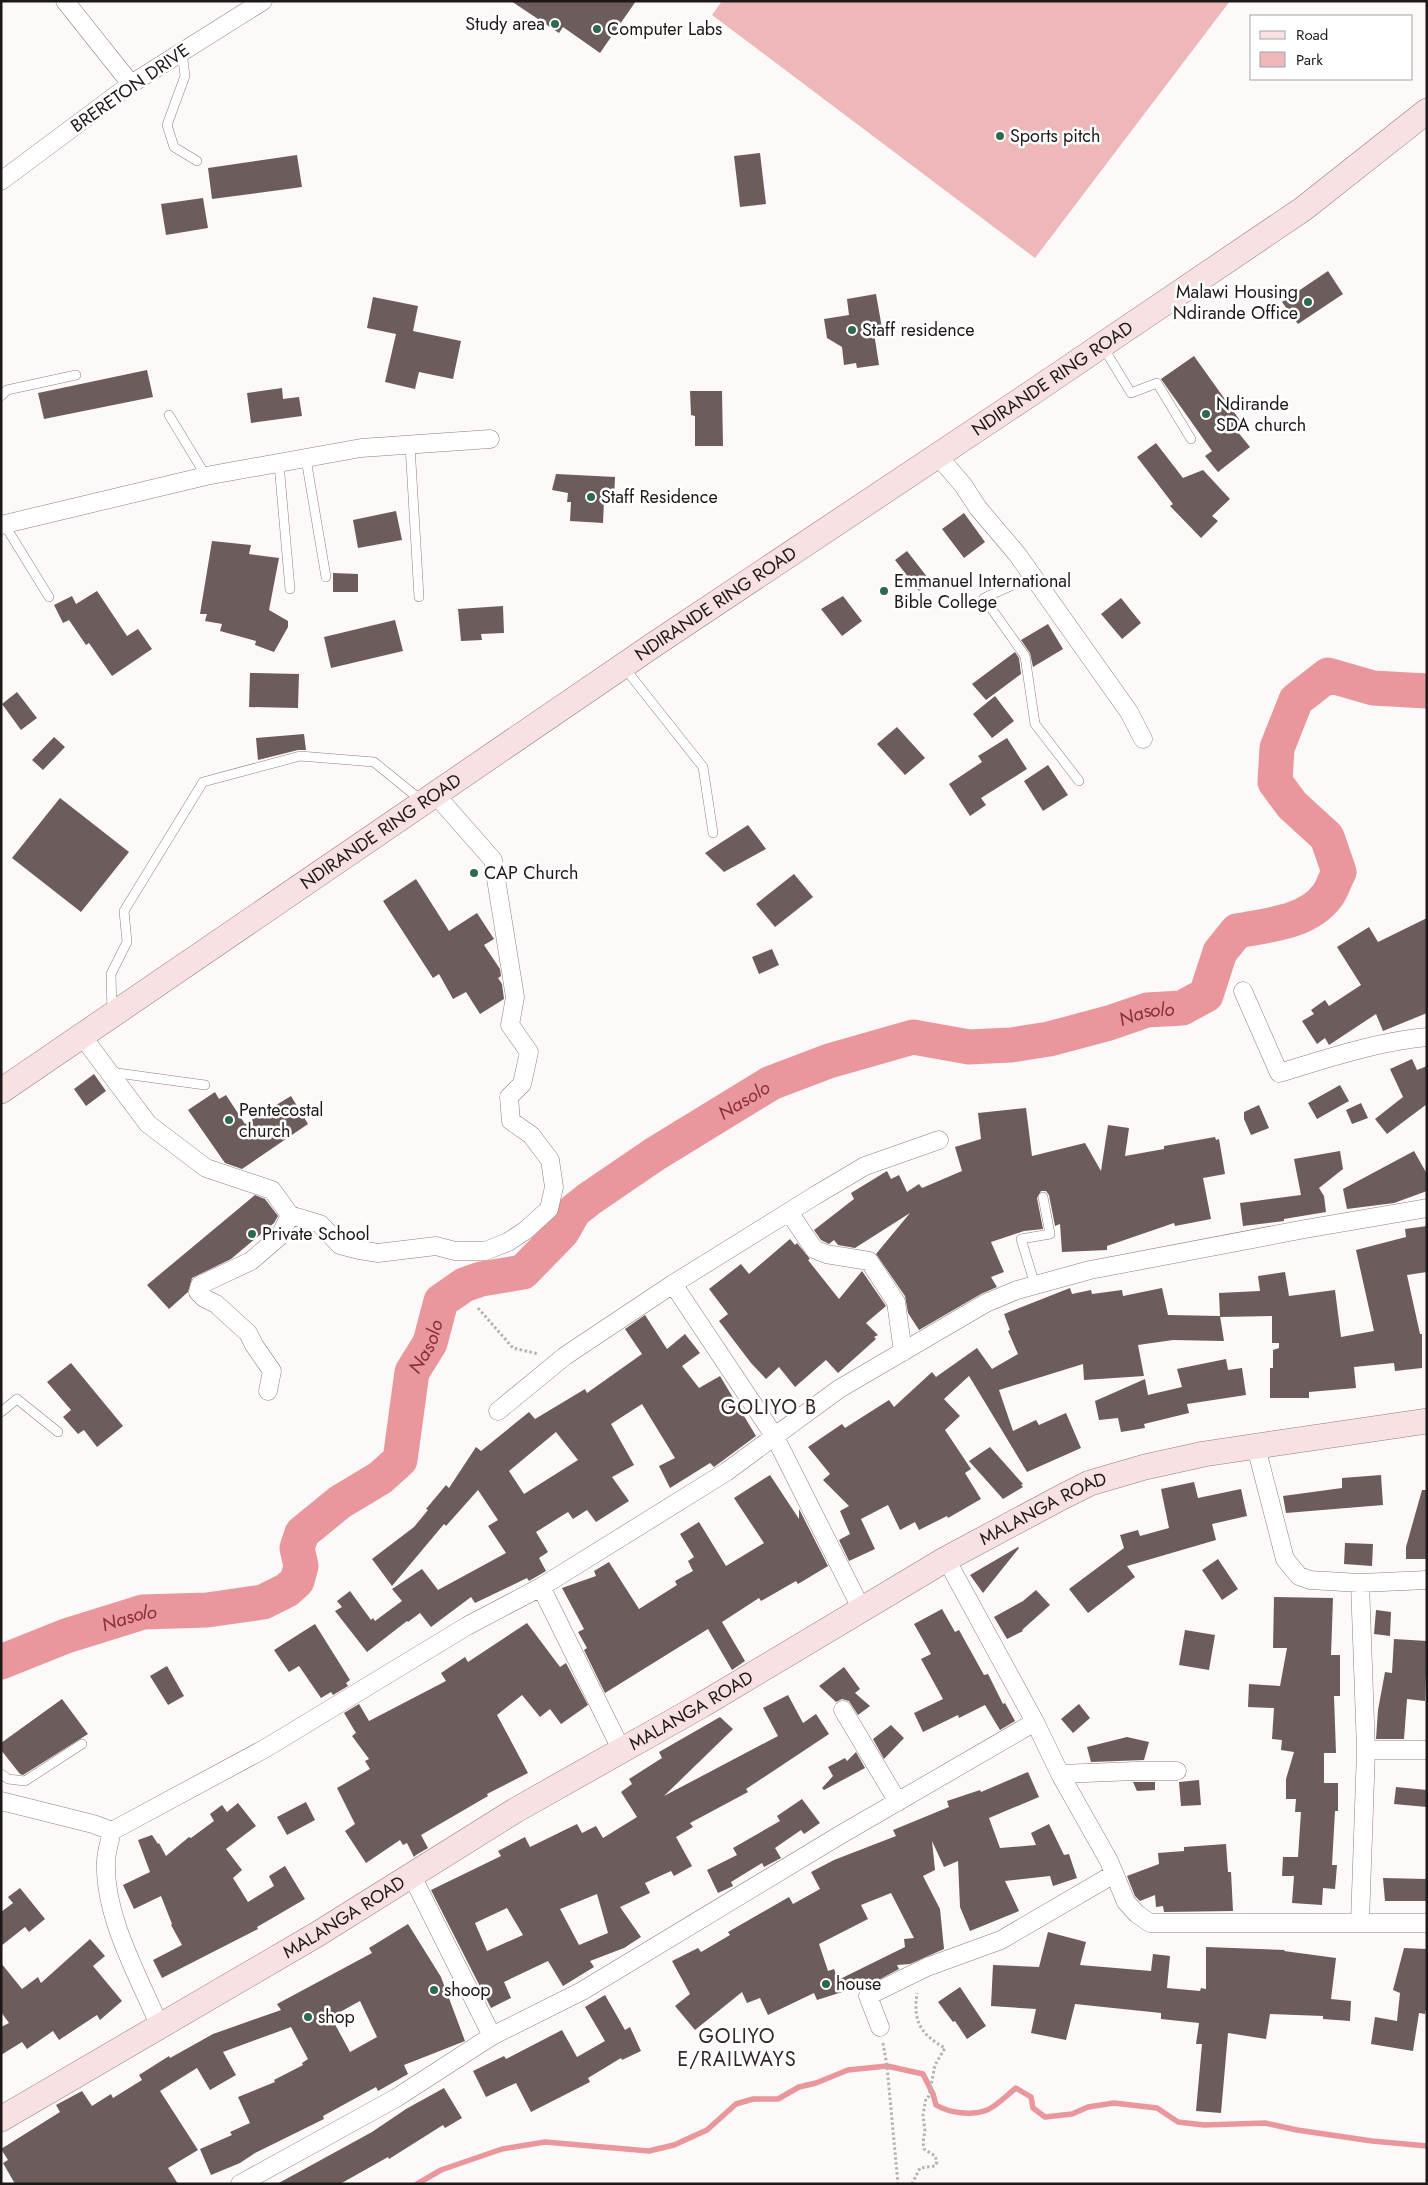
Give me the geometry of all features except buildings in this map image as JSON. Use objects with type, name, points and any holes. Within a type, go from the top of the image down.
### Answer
[{"type":"street","points":[[65,1],[131,84]]},
{"type":"street","name":"BRERETON DRIVE","points":[[1,181],[131,84],[263,1]]},
{"type":"street","name":"NDIRANDE RING ROAD","points":[[1,1091],[623,666],[896,482],[938,456],[1303,208],[1427,112]]},
{"type":"street","points":[[3,524],[206,476],[361,448],[490,439]]},
{"type":"street","points":[[938,456],[963,485],[978,508],[1033,576],[1129,712],[1143,738]]},
{"type":"street","points":[[82,1036],[148,1124],[206,1168],[272,1190],[290,1215],[320,1224],[340,1245],[378,1253],[436,1246],[455,1251],[485,1251],[508,1242],[526,1230],[550,1209],[554,1187],[550,1160],[532,1135],[511,1121],[508,1097],[522,1084],[529,1052],[510,1024],[514,997],[493,860],[430,798]]},
{"type":"street","points":[[1243,990],[1279,1073],[1390,1041],[1427,1037]]},
{"type":"street","points":[[498,1411],[565,1356],[673,1284],[789,1212],[865,1166],[940,1140]]},
{"type":"street","points":[[1,1801],[93,1824],[112,1831],[266,1748],[467,1626],[541,1587],[726,1472],[839,1389],[986,1303],[1034,1285],[1090,1270],[1427,1208]]},
{"type":"street","points":[[789,1212],[814,1249],[826,1254],[869,1261],[896,1302],[903,1352]]},
{"type":"street","points":[[268,1391],[272,1371],[248,1333],[216,1304],[204,1298],[198,1292],[200,1285],[251,1261],[280,1236],[290,1215]]},
{"type":"street","points":[[673,1284],[775,1437],[862,1610]]},
{"type":"street","name":"MALANGA ROAD","points":[[1,2119],[160,2027],[412,1876],[500,1819],[702,1704],[946,1559],[1027,1514],[1090,1483],[1145,1467],[1204,1454],[1427,1420]]},
{"type":"street","points":[[1256,1447],[1285,1560],[1299,1576],[1310,1580],[1360,1584],[1427,1580]]},
{"type":"street","points":[[946,1559],[1035,1722],[1060,1774],[1109,1861],[1126,1902],[1137,1914],[1150,1923],[1427,1923]]},
{"type":"street","points":[[1360,1584],[1366,1750],[1360,1922]]},
{"type":"street","points":[[541,1587],[621,1749]]},
{"type":"street","points":[[843,1710],[898,1802]]},
{"type":"street","points":[[240,2184],[396,2098],[492,2036],[582,1991],[1035,1722]]},
{"type":"street","points":[[1366,1750],[1427,1750]]},
{"type":"street","points":[[1060,1774],[1177,1771]]},
{"type":"street","points":[[112,1831],[106,1861],[109,1890],[118,1928],[160,2027]]},
{"type":"street","points":[[880,2027],[868,1996],[931,1965],[1001,1940],[1114,1874]]},
{"type":"street","points":[[412,1876],[492,2036]]},
{"type":"lane","points":[[182,52],[185,76],[166,125],[174,146],[196,161]]},
{"type":"lane","points":[[1102,345],[1131,393],[1157,383],[1191,439]]},
{"type":"lane","points":[[1,396],[7,390],[76,375]]},
{"type":"lane","points":[[169,415],[206,476]]},
{"type":"lane","points":[[410,445],[419,598]]},
{"type":"lane","points":[[306,459],[326,577]]},
{"type":"lane","points":[[279,464],[290,589]]},
{"type":"lane","points":[[3,524],[49,597]]},
{"type":"lane","points":[[1033,576],[984,598],[1025,656],[1035,724],[1079,781]]},
{"type":"lane","points":[[623,666],[703,766],[713,834]]},
{"type":"lane","points":[[112,1015],[111,974],[127,942],[124,911],[203,782],[300,756],[374,762],[430,798]]},
{"type":"lane","points":[[109,1072],[205,1084]]},
{"type":"lane","points":[[1034,1285],[1021,1239],[1050,1234],[1043,1197]]},
{"type":"lane","points":[[1,1412],[17,1399],[58,1432]]},
{"type":"lane","points":[[1,1774],[8,1778],[24,1781],[82,1744]]},
{"type":"path","points":[[478,1308],[513,1348],[541,1354],[565,1356]]},
{"type":"path","points":[[912,2184],[920,2168],[935,2166],[937,2162],[935,2156],[924,2149],[923,2142],[926,2132],[923,2115],[935,2065],[945,2048],[922,2030],[917,2022],[916,2013],[917,1994],[930,1973],[931,1965]]},
{"type":"path","points":[[880,2027],[887,2066],[898,2184]]},
{"type":"green space","name":"Sports pitch","points":[[722,1],[1230,1],[1035,258],[712,15]]},
{"type":"waterway","name":"Nasolo","points":[[1,1662],[66,1636],[143,1612],[207,1610],[263,1602],[287,1590],[297,1581],[301,1566],[297,1548],[302,1533],[340,1502],[380,1478],[400,1460],[412,1372],[430,1343],[441,1301],[464,1285],[481,1279],[523,1272],[562,1232],[574,1211],[589,1199],[655,1154],[771,1083],[829,1061],[913,1037],[969,1047],[1011,1045],[1049,1039],[1109,1023],[1147,1010],[1182,1008],[1206,995],[1220,952],[1237,931],[1286,921],[1309,912],[1327,896],[1339,872],[1327,837],[1292,805],[1275,782],[1277,748],[1296,700],[1328,675],[1373,688],[1427,691]]},
{"type":"waterway","points":[[417,2184],[441,2170],[502,2149],[545,2142],[649,2151],[674,2145],[707,2130],[736,2104],[753,2099],[778,2099],[799,2087],[816,2083],[848,2070],[887,2066],[923,2074],[936,2105],[961,2113],[975,2113],[987,2110],[1016,2088],[1031,2097],[1033,2108],[1045,2117],[1072,2114],[1088,2107],[1114,2103],[1157,2108],[1178,2122],[1204,2125],[1265,2123],[1297,2130],[1372,2141],[1427,2146]]},
{"type":"place","name":"Study area","points":[[555,24]]},
{"type":"place","name":"Computer Labs","points":[[597,29]]},
{"type":"place","name":"Sports pitch","points":[[1000,136]]},
{"type":"place","name":"Malawi Housing Ndirande Office","points":[[1308,302]]},
{"type":"place","name":"Staff residence","points":[[852,330]]},
{"type":"place","name":"Ndirande SDA church","points":[[1206,414]]},
{"type":"place","name":"Staff Residence","points":[[591,497]]},
{"type":"place","name":"Emmanuel International Bible College","points":[[884,591]]},
{"type":"place","name":"CAP Church","points":[[474,873]]},
{"type":"place","name":"Pentecostal church","points":[[229,1120]]},
{"type":"place","name":"Private School","points":[[252,1234]]},
{"type":"place","name":"house","points":[[826,1984]]},
{"type":"place","name":"shoop","points":[[434,1990]]},
{"type":"place","name":"shop","points":[[308,2017]]},
{"type":"district","name":"GOLIYO B","points":[[769,1407]]},
{"type":"district","name":"GOLIYO E/RAILWAYS","points":[[737,2048]]}]
